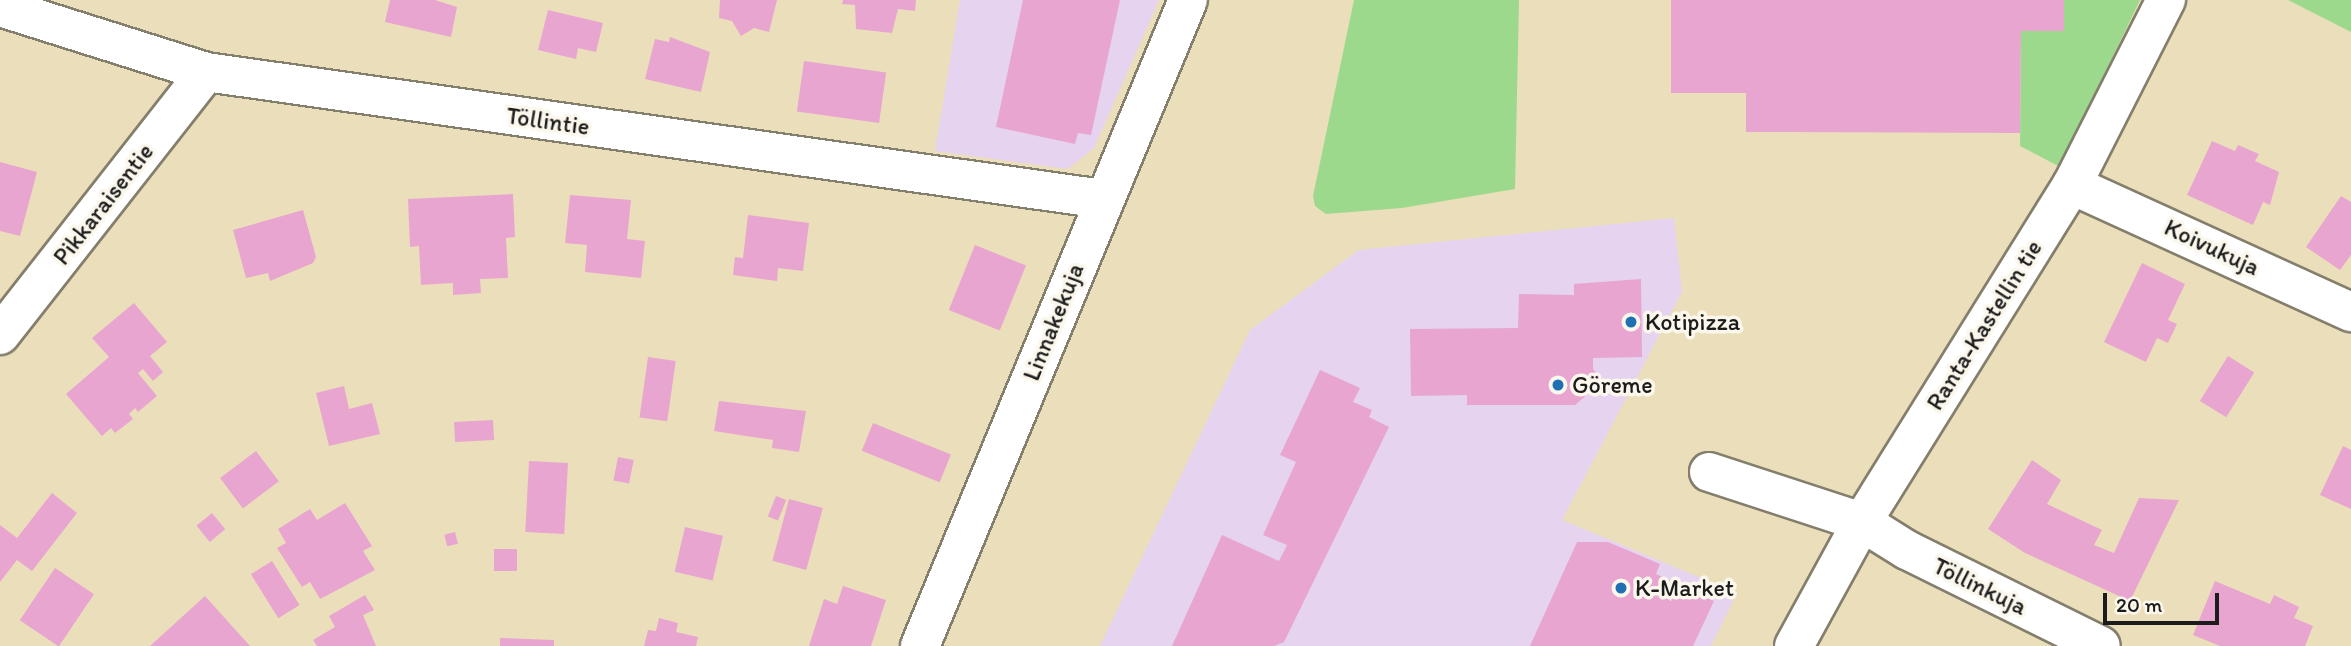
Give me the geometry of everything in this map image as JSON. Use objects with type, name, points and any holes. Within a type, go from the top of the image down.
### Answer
[{"type":"street","name":"Linnakekuja","points":[[920,646],[1103,199],[1188,0]]},
{"type":"street","name":"Ranta-Kastellin tie","points":[[1794,646],[1861,522],[2072,185],[2166,0]]},
{"type":"street","name":"Töllintie","points":[[0,7],[206,72],[1103,199]]},
{"type":"street","name":"Pikkaraisentie","points":[[0,335],[206,72]]},
{"type":"street","name":"Koivukuja","points":[[2072,185],[2351,312]]},
{"type":"street","name":"Töllinkuja","points":[[1709,472],[1861,522],[1907,550],[2101,646]]},
{"type":"shaded area","points":[[960,0],[1159,0],[1094,148],[1068,169],[935,151]]},
{"type":"shaded area","points":[[1674,218],[1682,292],[1562,520],[1737,593],[1711,646],[1100,646],[1250,330],[1359,250]]},
{"type":"green space","points":[[1354,0],[1519,0],[1515,189],[1402,208],[1326,214],[1315,206],[1313,196]]},
{"type":"green space","points":[[2064,0],[2140,0],[2060,167],[2020,146],[2021,31],[2063,31]]},
{"type":"green space","points":[[2288,0],[2351,0],[2351,32]]},
{"type":"building","points":[[390,0],[435,0],[457,7],[451,37],[385,22]]},
{"type":"building","points":[[720,0],[777,0],[769,32],[754,28],[741,36],[732,21],[719,18]]},
{"type":"building","points":[[843,0],[916,0],[915,11],[898,9],[892,33],[856,29],[855,5],[842,4]]},
{"type":"building","points":[[1023,0],[1120,0],[1091,135],[1078,133],[1075,144],[996,127]]},
{"type":"building","points":[[1671,0],[2064,0],[2064,31],[2021,31],[2020,133],[1746,132],[1746,93],[1671,93]]},
{"type":"building","points":[[548,10],[603,23],[596,52],[578,48],[576,59],[538,50]]},
{"type":"building","points":[[670,37],[710,52],[701,92],[645,79],[655,39],[669,42]]},
{"type":"building","points":[[804,61],[886,73],[879,123],[797,112]]},
{"type":"building","points":[[2212,141],[2235,151],[2238,145],[2259,154],[2255,161],[2279,172],[2270,205],[2263,202],[2253,225],[2187,195]]},
{"type":"building","points":[[0,162],[37,172],[20,236],[0,231]]},
{"type":"building","points":[[513,194],[515,237],[506,238],[508,278],[480,279],[481,293],[453,295],[453,283],[421,285],[419,246],[410,247],[408,199]]},
{"type":"building","points":[[570,195],[631,200],[627,239],[645,241],[641,278],[585,272],[587,245],[565,243]]},
{"type":"building","points":[[2341,196],[2351,202],[2351,255],[2340,270],[2306,247]]},
{"type":"building","points":[[303,210],[316,257],[313,263],[270,281],[268,273],[246,278],[233,230]]},
{"type":"building","points":[[748,215],[809,223],[803,271],[778,268],[777,281],[733,275],[735,257],[743,258]]},
{"type":"building","points":[[975,245],[1026,266],[1000,331],[949,310]]},
{"type":"building","points":[[2142,263],[2185,284],[2168,320],[2177,324],[2168,343],[2157,338],[2146,362],[2104,342]]},
{"type":"building","points":[[1641,279],[1642,357],[1593,358],[1593,369],[1603,381],[1575,405],[1467,405],[1467,395],[1411,396],[1410,329],[1518,328],[1519,294],[1574,295],[1574,284]]},
{"type":"building","points":[[134,303],[167,342],[150,356],[163,372],[153,381],[143,369],[138,373],[157,396],[138,412],[135,408],[129,414],[133,419],[115,433],[111,428],[102,436],[66,394],[109,357],[92,338]]},
{"type":"building","points":[[2228,356],[2254,372],[2226,417],[2200,401]]},
{"type":"building","points":[[648,357],[676,361],[667,421],[640,417]]},
{"type":"building","points":[[1320,370],[1360,388],[1353,402],[1372,410],[1369,417],[1389,427],[1284,642],[1274,646],[1172,646],[1222,535],[1279,561],[1287,545],[1263,535],[1296,462],[1280,455]]},
{"type":"building","points":[[344,386],[349,409],[372,403],[380,434],[329,446],[316,393]]},
{"type":"building","points":[[719,401],[806,411],[799,452],[772,448],[773,440],[714,431]]},
{"type":"building","points":[[493,420],[494,440],[455,442],[454,422]]},
{"type":"building","points":[[873,423],[951,454],[940,482],[862,451]]},
{"type":"building","points":[[2343,446],[2351,450],[2351,509],[2320,495]]},
{"type":"building","points":[[256,451],[279,481],[243,508],[220,478]]},
{"type":"building","points":[[618,457],[634,460],[629,484],[613,481]]},
{"type":"building","points":[[2032,460],[2061,480],[2047,504],[2102,530],[2094,545],[2114,553],[2139,498],[2179,500],[2130,601],[2025,553],[1988,529]]},
{"type":"building","points":[[529,461],[568,463],[564,534],[525,532]]},
{"type":"building","points":[[52,493],[77,513],[32,571],[17,560],[0,582],[0,525],[17,538]]},
{"type":"building","points":[[776,496],[786,500],[778,521],[768,516]]},
{"type":"building","points":[[789,499],[823,508],[806,570],[772,561]]},
{"type":"building","points":[[345,503],[372,546],[363,551],[375,570],[320,599],[310,582],[302,587],[277,548],[286,543],[278,529],[310,509],[317,520]]},
{"type":"building","points":[[212,513],[225,529],[210,542],[196,526]]},
{"type":"building","points":[[685,527],[723,536],[713,581],[675,572]]},
{"type":"building","points":[[455,532],[458,544],[447,546],[444,535]]},
{"type":"building","name":"K-Market","points":[[1577,542],[1608,542],[1660,564],[1656,574],[1714,601],[1693,646],[1530,646]]},
{"type":"building","points":[[494,549],[517,549],[517,571],[494,571]]},
{"type":"building","points":[[272,561],[300,605],[278,618],[251,574]]},
{"type":"building","points":[[55,568],[94,594],[59,646],[20,620]]},
{"type":"building","points":[[2215,581],[2270,604],[2274,595],[2299,607],[2294,618],[2313,626],[2305,646],[2220,646],[2193,635]]},
{"type":"building","points":[[843,586],[886,600],[871,646],[809,646],[824,599],[837,604]]},
{"type":"building","points":[[365,595],[374,610],[363,615],[376,646],[317,646],[313,640],[335,627],[329,616]]},
{"type":"building","points":[[205,596],[250,646],[150,646]]},
{"type":"building","points":[[659,618],[678,623],[676,632],[698,637],[696,646],[644,646],[648,630],[656,631]]},
{"type":"building","points":[[500,638],[554,640],[554,646],[500,646]]},
{"type":"place","name":"Kotipizza","points":[[1631,322]]},
{"type":"place","name":"Göreme","points":[[1558,385]]},
{"type":"place","name":"K-Market","points":[[1621,588]]}]
